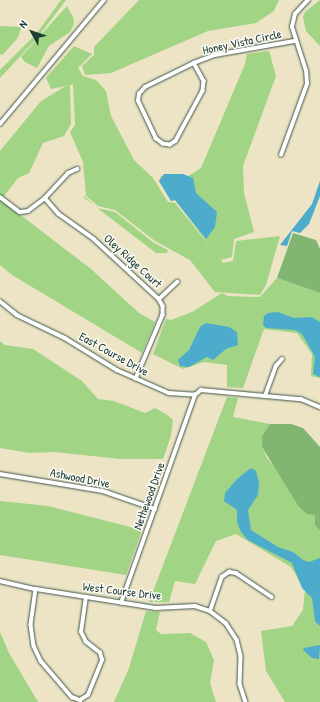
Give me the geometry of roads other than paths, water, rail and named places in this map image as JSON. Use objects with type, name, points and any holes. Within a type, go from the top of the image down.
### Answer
[{"type":"street","points":[[0,124],[104,0]]},
{"type":"street","points":[[281,155],[307,84],[306,71],[294,41],[292,27],[295,14],[308,0]]},
{"type":"street","name":"Honey Vista Circle","points":[[194,63],[204,81],[203,91],[176,141],[170,145],[163,144],[156,139],[138,101],[139,94],[145,87],[194,63],[215,56],[294,41]]},
{"type":"street","points":[[0,197],[20,212],[28,211],[45,198],[68,173],[77,170]]},
{"type":"street","name":"Oley Ridge Court","points":[[45,198],[59,214],[94,239],[159,298],[163,306],[163,315],[136,379]]},
{"type":"street","points":[[159,298],[177,282]]},
{"type":"street","name":"East Course Drive","points":[[0,301],[17,315],[65,338],[136,379],[170,393],[195,395],[201,390],[301,399],[320,407]]},
{"type":"street","points":[[265,396],[276,366],[282,359]]},
{"type":"street","name":"Nethewood Drive","points":[[121,603],[195,395]]},
{"type":"street","name":"Ashwood Drive","points":[[0,474],[103,491],[155,509]]},
{"type":"street","points":[[210,611],[222,577],[229,572],[236,573],[272,597]]},
{"type":"street","name":"West Course Drive","points":[[0,581],[36,589],[121,603],[156,608],[195,606],[210,611],[226,623],[237,640],[241,656],[240,684],[246,702]]},
{"type":"street","points":[[36,589],[31,624],[34,646],[41,661],[72,697],[80,700],[88,695],[102,660],[100,653],[86,642],[81,632],[86,597]]},
{"type":"water","points":[[164,174],[183,174],[193,178],[196,193],[217,212],[215,227],[206,239],[175,200],[171,201],[159,181]]},
{"type":"water","points":[[320,181],[320,196],[309,224],[300,233],[292,231],[287,246],[280,245],[312,204]]},
{"type":"water","points":[[278,312],[294,318],[312,317],[320,322],[320,377],[313,374],[315,357],[302,334],[295,330],[266,328],[263,325],[264,316],[268,313]]},
{"type":"water","points":[[206,323],[229,327],[237,332],[238,345],[226,349],[213,360],[207,357],[189,367],[180,366],[178,360],[189,350],[200,327]]},
{"type":"water","points":[[251,468],[256,471],[259,482],[258,495],[248,510],[251,530],[278,547],[293,552],[303,560],[309,562],[320,558],[320,626],[315,621],[312,598],[302,588],[292,563],[248,540],[241,532],[237,522],[237,510],[224,501],[225,493],[237,479]]},
{"type":"water","points":[[320,645],[319,659],[312,658],[303,650],[304,648]]}]
